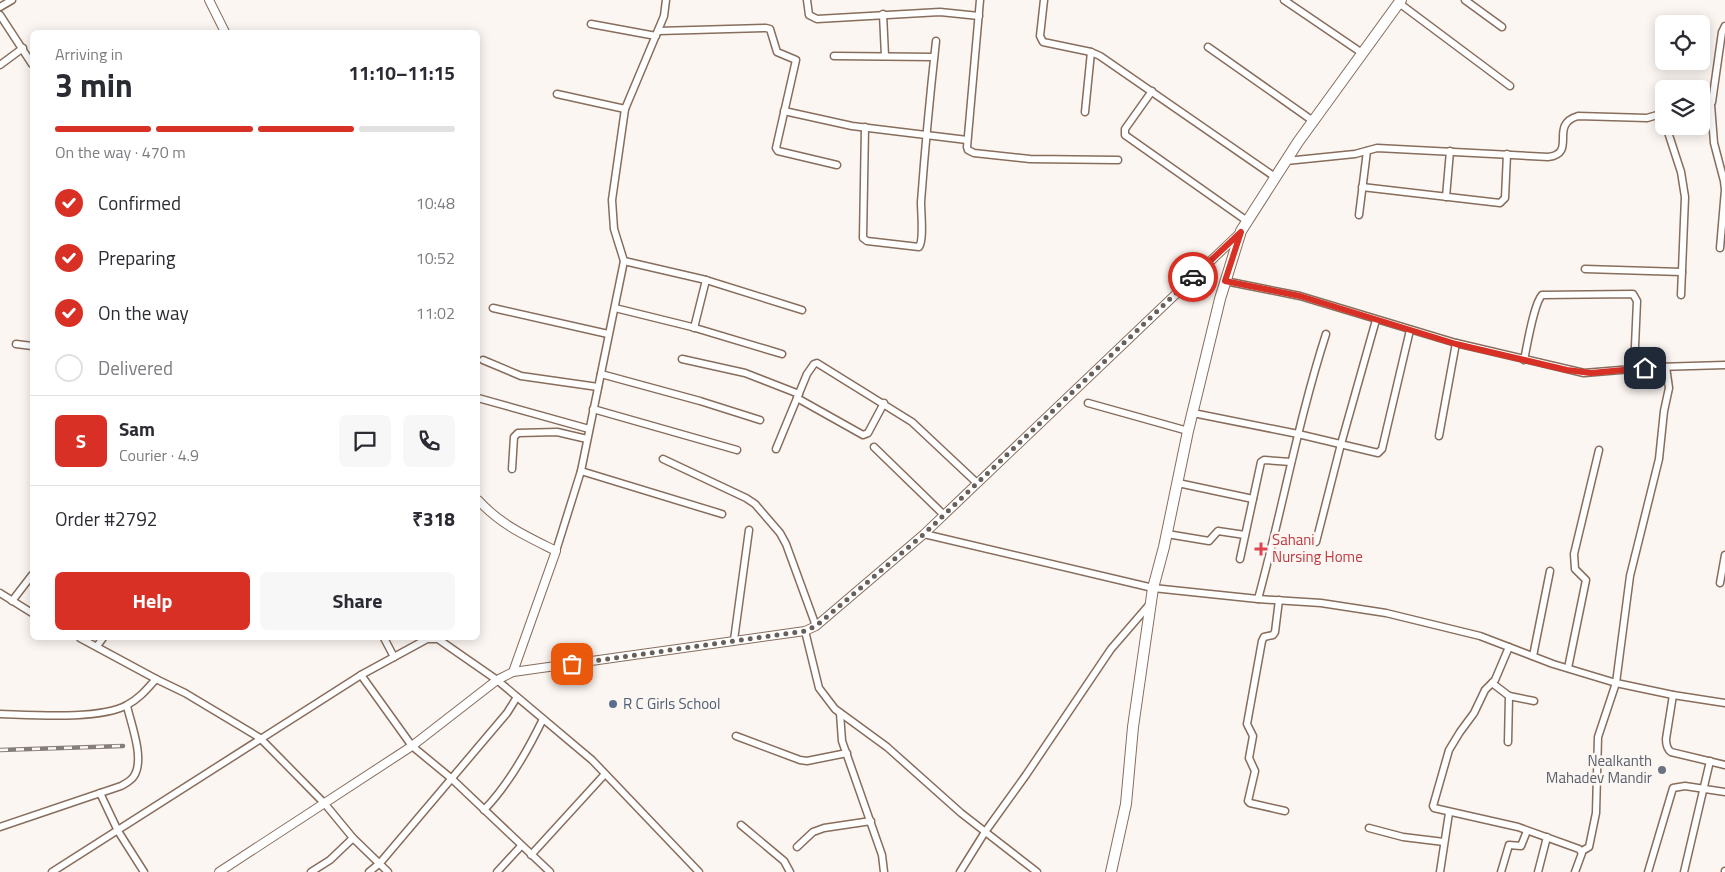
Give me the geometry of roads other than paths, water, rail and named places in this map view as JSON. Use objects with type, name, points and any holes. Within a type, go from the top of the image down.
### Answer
[{"type":"main road","points":[[1111,872],[1126,804],[1133,727],[1153,588],[1167,534],[1188,431],[1225,281],[1241,232],[1286,161],[1400,1]]},
{"type":"street","points":[[0,8],[12,0]]},
{"type":"street","points":[[209,0],[225,30]]},
{"type":"street","points":[[513,672],[556,551],[581,471],[624,260],[614,229],[612,200],[625,110],[664,16],[666,0]]},
{"type":"street","points":[[807,0],[809,15],[813,19],[940,12],[979,16]]},
{"type":"street","points":[[980,0],[967,140],[968,150],[974,153],[1030,159],[1118,160]]},
{"type":"street","points":[[1044,0],[1041,41],[1090,52],[1111,62],[1275,177]]},
{"type":"street","points":[[1284,0],[1362,53]]},
{"type":"street","points":[[1464,0],[1502,27]]},
{"type":"street","points":[[1400,1],[1510,86]]},
{"type":"street","points":[[883,14],[885,56]]},
{"type":"street","points":[[0,15],[30,60]]},
{"type":"street","points":[[591,24],[657,34],[766,28],[770,30],[777,52],[796,60],[776,148],[778,151],[837,165]]},
{"type":"street","points":[[1720,248],[1725,190],[1714,143],[1711,105],[1722,32],[1725,26]]},
{"type":"street","points":[[865,127],[864,238],[867,241],[918,247],[922,243],[921,213],[925,135],[936,41]]},
{"type":"street","points":[[1208,46],[1314,121]]},
{"type":"street","points":[[0,66],[23,48]]},
{"type":"street","points":[[1085,112],[1090,52]]},
{"type":"street","points":[[834,56],[934,57]]},
{"type":"street","points":[[1152,91],[1125,129],[1125,135],[1247,221]]},
{"type":"street","points":[[557,94],[625,110]]},
{"type":"street","points":[[784,111],[833,122],[967,140]]},
{"type":"street","points":[[1286,161],[1355,154],[1377,148],[1556,156],[1562,149],[1564,127],[1567,121],[1578,116],[1647,118],[1655,116]]},
{"type":"street","points":[[1669,135],[1681,172],[1685,197],[1681,295]]},
{"type":"street","points":[[1359,215],[1367,151]]},
{"type":"street","points":[[1446,197],[1450,151]]},
{"type":"street","points":[[1362,187],[1502,202],[1505,198],[1508,154]]},
{"type":"street","points":[[219,872],[412,746],[497,680],[513,672],[805,631],[816,626],[924,534],[1241,232]]},
{"type":"street","points":[[624,260],[706,280],[802,310]]},
{"type":"street","points":[[1585,269],[1682,272]]},
{"type":"street","points":[[694,328],[706,280]]},
{"type":"street","points":[[1225,281],[1300,296],[1456,344],[1584,373],[1725,365]]},
{"type":"street","points":[[1524,360],[1535,312],[1542,295],[1633,294],[1637,300],[1634,369]]},
{"type":"street","points":[[493,308],[608,334]]},
{"type":"street","points":[[615,308],[694,328],[782,354]]},
{"type":"street","points":[[1316,542],[1376,320]]},
{"type":"street","points":[[1193,413],[1298,434],[1377,453],[1382,449],[1410,330]]},
{"type":"street","points":[[1258,599],[1276,533],[1291,462],[1314,371],[1326,334]]},
{"type":"street","points":[[16,344],[30,346]]},
{"type":"street","points":[[1439,436],[1456,344]]},
{"type":"street","points":[[682,358],[744,373],[798,396],[863,435],[868,433],[884,403]]},
{"type":"street","points":[[483,360],[521,376],[598,387]]},
{"type":"street","points":[[776,449],[807,374],[818,363],[912,422],[977,483]]},
{"type":"street","points":[[1575,872],[1582,851],[1589,847],[1596,813],[1598,737],[1616,682],[1630,576],[1659,459],[1664,411],[1669,388],[1666,367]]},
{"type":"street","points":[[601,374],[700,401],[760,420]]},
{"type":"street","points":[[480,399],[589,429]]},
{"type":"street","points":[[1088,403],[1188,431]]},
{"type":"street","points":[[593,409],[737,450]]},
{"type":"street","points":[[512,469],[514,437],[518,433],[558,432],[587,439]]},
{"type":"street","points":[[874,447],[944,515]]},
{"type":"street","points":[[1568,668],[1586,580],[1575,569],[1574,554],[1599,450]]},
{"type":"street","points":[[663,459],[737,492],[755,504],[780,533],[786,544],[816,626]]},
{"type":"street","points":[[1240,559],[1260,465],[1263,461],[1291,462]]},
{"type":"street","points":[[581,471],[722,514]]},
{"type":"street","points":[[1178,483],[1253,500]]},
{"type":"street","points":[[480,502],[492,515],[512,529],[556,551]]},
{"type":"street","points":[[734,640],[749,530]]},
{"type":"street","points":[[1167,534],[1209,541],[1218,531],[1245,535]]},
{"type":"street","points":[[924,534],[1153,588],[1258,599],[1321,603],[1386,612],[1480,636],[1568,668],[1616,682],[1673,695],[1725,703]]},
{"type":"street","points":[[1720,583],[1725,555]]},
{"type":"street","points":[[1533,656],[1550,571]]},
{"type":"street","points":[[12,601],[30,578]]},
{"type":"street","points":[[0,594],[30,612]]},
{"type":"street","points":[[1279,600],[1275,632],[1273,635],[1262,639],[1247,724],[1253,736],[1249,758],[1255,771],[1248,800],[1250,803],[1285,811]]},
{"type":"street","points":[[960,872],[985,832],[1111,649],[1150,604]]},
{"type":"street","points":[[805,631],[819,688],[840,713],[887,747],[961,813],[1038,872]]},
{"type":"street","points":[[84,640],[185,693],[260,738],[325,804],[353,838],[388,872]]},
{"type":"street","points":[[97,646],[102,640]]},
{"type":"street","points":[[385,640],[394,657]]},
{"type":"street","points":[[52,872],[361,675],[425,640]]},
{"type":"street","points":[[439,640],[497,680],[605,774],[699,872]]},
{"type":"street","points":[[1509,647],[1492,683],[1485,690],[1474,713],[1460,732],[1448,755],[1433,806],[1449,813],[1528,831],[1582,851]]},
{"type":"street","points":[[361,675],[412,746],[452,779],[550,872]]},
{"type":"street","points":[[0,714],[64,715],[102,713],[127,706],[136,700],[156,679]]},
{"type":"street","points":[[1492,683],[1509,696],[1534,702]]},
{"type":"street","points":[[1673,695],[1666,745],[1672,752],[1725,765]]},
{"type":"street","points":[[1508,742],[1509,696]]},
{"type":"street","points":[[369,872],[380,864],[452,779],[507,713],[517,697]]},
{"type":"street","points":[[0,827],[121,786],[130,780],[137,769],[139,757],[127,706]]},
{"type":"street","points":[[840,713],[841,735],[882,854],[884,872]]},
{"type":"street","points":[[484,810],[502,790],[544,720]]},
{"type":"street","points":[[736,736],[800,760],[807,761],[847,753]]},
{"type":"street","points":[[1684,872],[1705,789],[1710,761]]},
{"type":"street","points":[[531,855],[605,774]]},
{"type":"street","points":[[1648,872],[1673,788],[1685,786],[1725,792]]},
{"type":"street","points":[[100,793],[118,830],[144,872]]},
{"type":"street","points":[[1440,872],[1449,813]]},
{"type":"street","points":[[797,847],[813,832],[824,828],[870,821]]},
{"type":"street","points":[[741,825],[784,861],[790,872]]},
{"type":"street","points":[[1369,828],[1403,837],[1444,842]]},
{"type":"street","points":[[1500,872],[1509,845],[1521,846],[1528,831]]},
{"type":"street","points":[[312,872],[330,860],[353,838]]},
{"type":"street","points":[[1538,872],[1546,838]]},
{"type":"street","points":[[497,872],[521,846]]},
{"type":"railway","points":[[0,750],[123,746]]},
{"type":"place","name":"Sahani Nursing Home","points":[[1261,549]]},
{"type":"place","name":"R C Girls School","points":[[613,704]]},
{"type":"place","name":"Nealkanth Mahadev Mandir","points":[[1662,770]]}]
